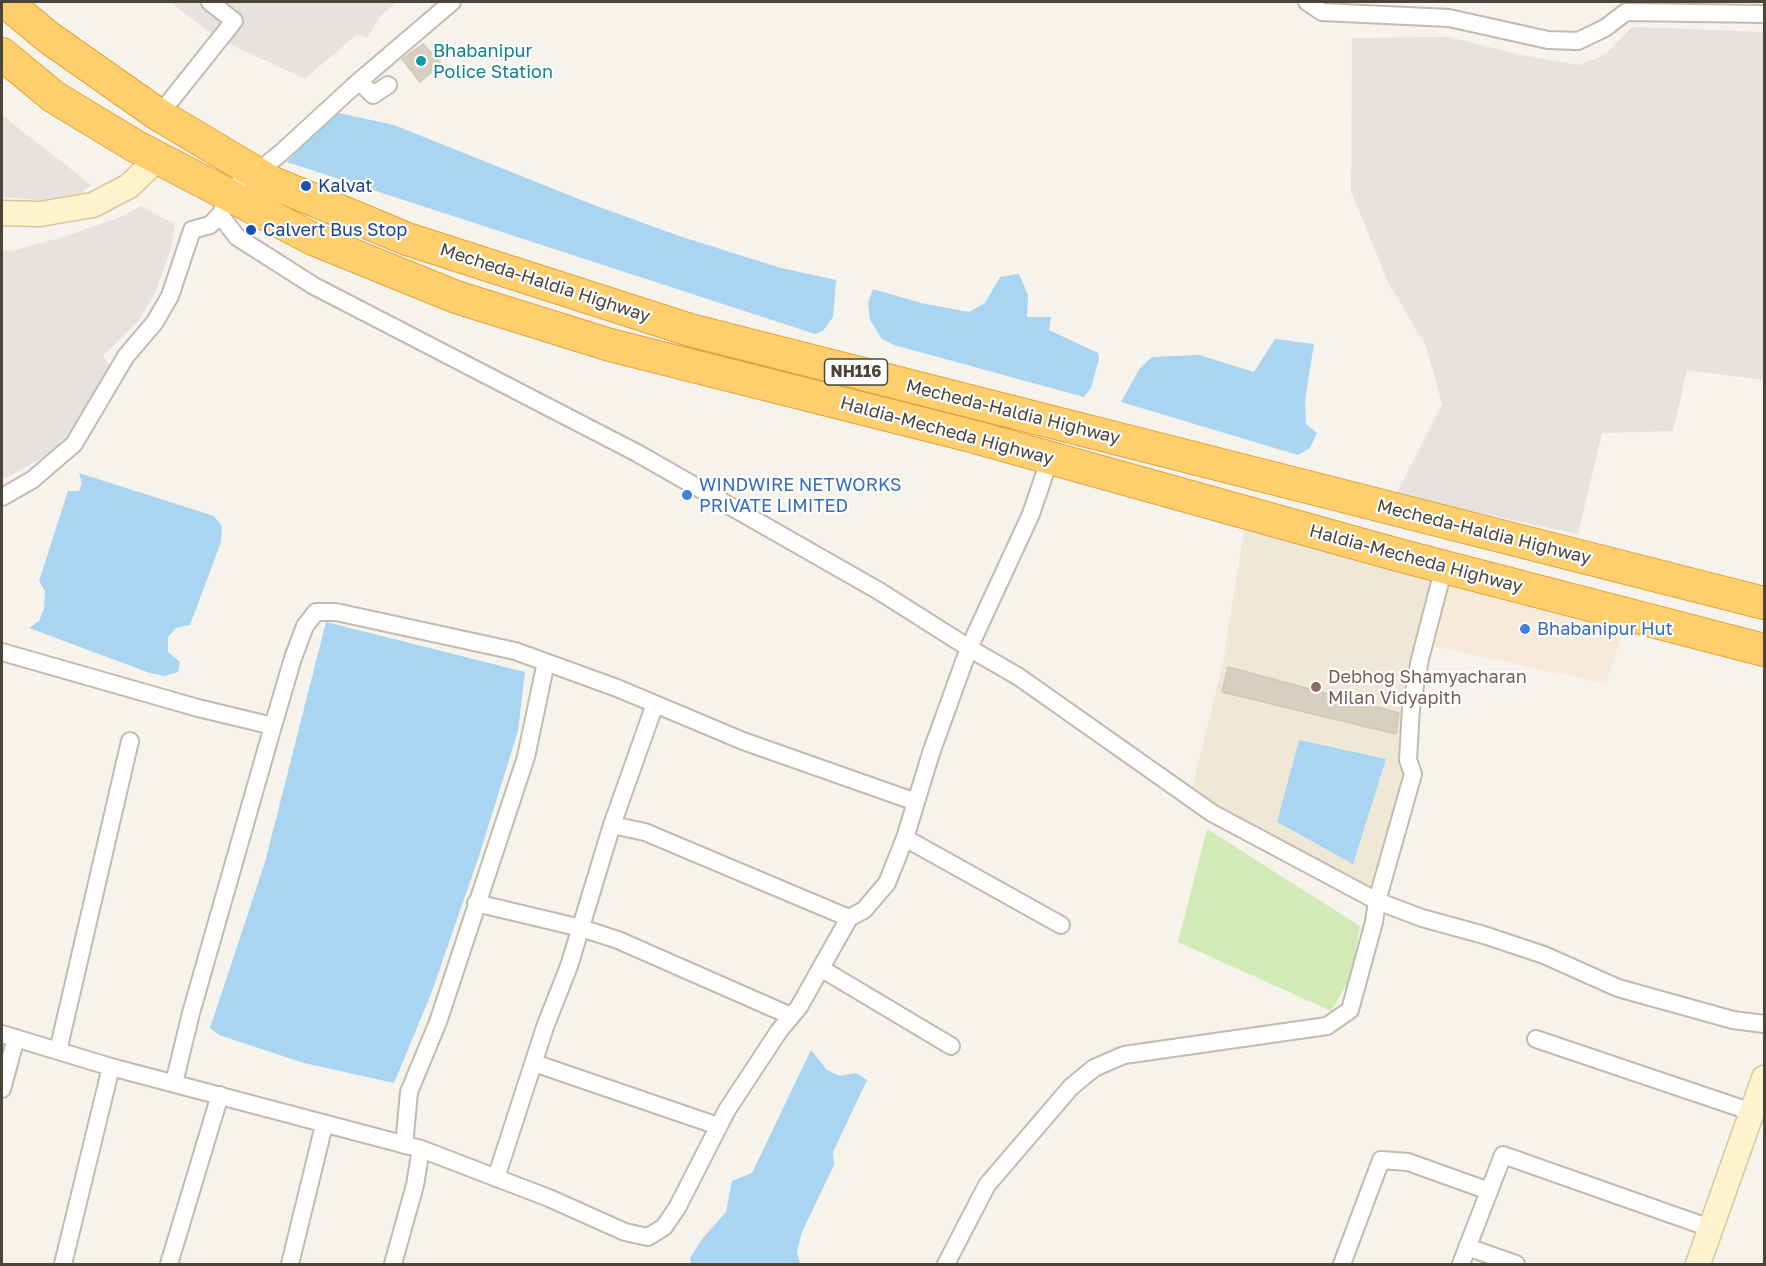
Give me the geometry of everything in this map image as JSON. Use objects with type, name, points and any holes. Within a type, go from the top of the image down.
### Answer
[{"type":"highway","name":"Mecheda-Haldia Highway","points":[[6,2],[48,37],[159,115],[250,170],[273,183],[407,239],[690,330],[1764,603]]},
{"type":"highway","name":"Haldia-Mecheda Highway","points":[[2,54],[54,97],[158,158],[225,206],[313,238],[456,297],[610,345],[1050,458],[1444,567],[1764,651]]},
{"type":"street","points":[[159,115],[234,21],[210,2]]},
{"type":"street","points":[[2,497],[49,467],[74,444],[126,356],[155,322],[171,296],[192,230],[210,225],[250,170],[265,166],[282,152],[357,83],[452,2]]},
{"type":"street","points":[[1307,2],[1322,12],[1449,18],[1548,40],[1578,41],[1605,28],[1626,12],[1764,14]]},
{"type":"street","points":[[357,83],[362,84],[373,95],[388,85]]},
{"type":"street","points":[[2,213],[40,214],[93,205],[129,186],[158,158]]},
{"type":"street","points":[[225,206],[237,237],[314,286],[637,453],[879,591],[1019,677],[1212,813],[1377,901],[1422,918],[1544,955],[1618,988],[1696,1011],[1764,1023]]},
{"type":"street","points":[[2,1089],[9,1036],[111,1067],[420,1149],[625,1232],[648,1237],[664,1227],[677,1208],[732,1102],[822,969],[849,918],[864,910],[886,883],[905,838],[969,648],[1031,514],[1050,458]]},
{"type":"street","points":[[946,1264],[987,1185],[1071,1088],[1094,1068],[1124,1055],[1162,1048],[1210,1045],[1327,1026],[1350,1010],[1374,922],[1377,901],[1413,774],[1408,760],[1411,708],[1420,659],[1444,567]]},
{"type":"street","points":[[174,1083],[191,1013],[293,658],[305,626],[316,612],[336,612],[418,628],[515,651],[655,704],[743,741],[916,802]]},
{"type":"street","points":[[2,652],[198,708],[273,726]]},
{"type":"street","points":[[404,1145],[409,1092],[438,1022],[531,739],[536,701],[546,662]]},
{"type":"street","points":[[496,1178],[581,928],[612,825],[655,704]]},
{"type":"street","points":[[58,1051],[130,741]]},
{"type":"street","points":[[612,825],[645,832],[849,918]]},
{"type":"street","points":[[905,838],[1061,925]]},
{"type":"street","points":[[476,903],[581,928],[618,940],[791,1016]]},
{"type":"street","points":[[822,969],[951,1046]]},
{"type":"street","points":[[1536,1039],[1752,1112]]},
{"type":"street","points":[[534,1063],[718,1126]]},
{"type":"street","points":[[63,1264],[111,1067]]},
{"type":"street","points":[[1698,1264],[1764,1078]]},
{"type":"street","points":[[170,1264],[220,1095]]},
{"type":"street","points":[[290,1264],[324,1125]]},
{"type":"street","points":[[393,1264],[415,1185],[420,1149]]},
{"type":"street","points":[[1461,1264],[1503,1155],[1710,1228]]},
{"type":"street","points":[[1342,1264],[1381,1160],[1408,1162],[1489,1191]]},
{"type":"street","points":[[1467,1247],[1516,1264]]},
{"type":"shaded area","points":[[170,2],[397,2],[381,15],[367,38],[357,34],[305,79],[219,39]]},
{"type":"shaded area","points":[[1632,27],[1764,32],[1764,380],[1687,370],[1673,431],[1602,433],[1578,534],[1396,495],[1442,404],[1426,346],[1388,282],[1351,191],[1352,38],[1449,37],[1521,55],[1579,65],[1606,54]]},
{"type":"shaded area","points":[[2,115],[91,185],[78,196],[52,201],[2,197]]},
{"type":"shaded area","points":[[141,206],[175,224],[170,252],[155,293],[139,320],[103,356],[110,367],[70,431],[51,453],[2,480],[2,250],[12,251],[63,237],[121,217]]},
{"type":"shaded area","name":"Debhog Shamyacharan Milan Vidyapith","points":[[1247,513],[1444,567],[1377,901],[1190,797],[1222,667]]},
{"type":"shaded area","name":"Bhabanipur Hut","points":[[1444,567],[1628,615],[1606,684],[1424,644]]},
{"type":"green space","points":[[1207,829],[1360,926],[1351,977],[1331,1011],[1178,942]]},
{"type":"water","points":[[334,112],[394,125],[586,202],[679,236],[781,268],[836,280],[833,317],[823,331],[815,334],[287,162]]},
{"type":"water","points":[[1019,274],[1028,295],[1027,317],[1051,317],[1049,330],[1098,353],[1099,359],[1091,388],[1084,397],[894,345],[882,339],[870,320],[868,303],[873,289],[921,303],[969,312],[985,303],[1000,277]]},
{"type":"water","points":[[1275,339],[1314,344],[1305,400],[1306,424],[1317,433],[1310,448],[1298,455],[1121,402],[1140,368],[1152,357],[1199,355],[1254,372]]},
{"type":"water","points":[[79,473],[214,516],[222,526],[221,542],[190,625],[176,628],[168,637],[168,652],[180,662],[178,672],[165,676],[150,673],[29,628],[39,621],[44,609],[45,591],[39,581],[68,491],[79,491],[82,483]]},
{"type":"water","points":[[326,622],[525,672],[518,731],[479,856],[431,994],[394,1083],[304,1063],[219,1035],[210,1028],[265,862]]},
{"type":"water","points":[[1299,740],[1386,759],[1353,864],[1277,822]]},
{"type":"water","points":[[811,1050],[827,1070],[840,1076],[856,1073],[867,1080],[833,1152],[834,1165],[802,1232],[797,1251],[800,1264],[691,1264],[690,1258],[702,1239],[726,1212],[732,1181],[752,1173]]},
{"type":"building","name":"Bhabanipur Police Station","points":[[423,44],[442,64],[420,82],[402,59]]},
{"type":"building","name":"Debhog Shamyacharan Milan Vidyapith","points":[[1228,667],[1399,713],[1396,734],[1222,692]]},
{"type":"place","name":"Bhabanipur Police Station","points":[[421,61]]},
{"type":"place","name":"Kalvat","points":[[306,186]]},
{"type":"place","name":"Calvert Bus Stop","points":[[251,230]]},
{"type":"place","name":"WINDWIRE NETWORKS PRIVATE LIMITED","points":[[687,495]]},
{"type":"place","name":"Bhabanipur Hut","points":[[1525,629]]},
{"type":"place","name":"Debhog Shamyacharan Milan Vidyapith","points":[[1316,687]]}]
